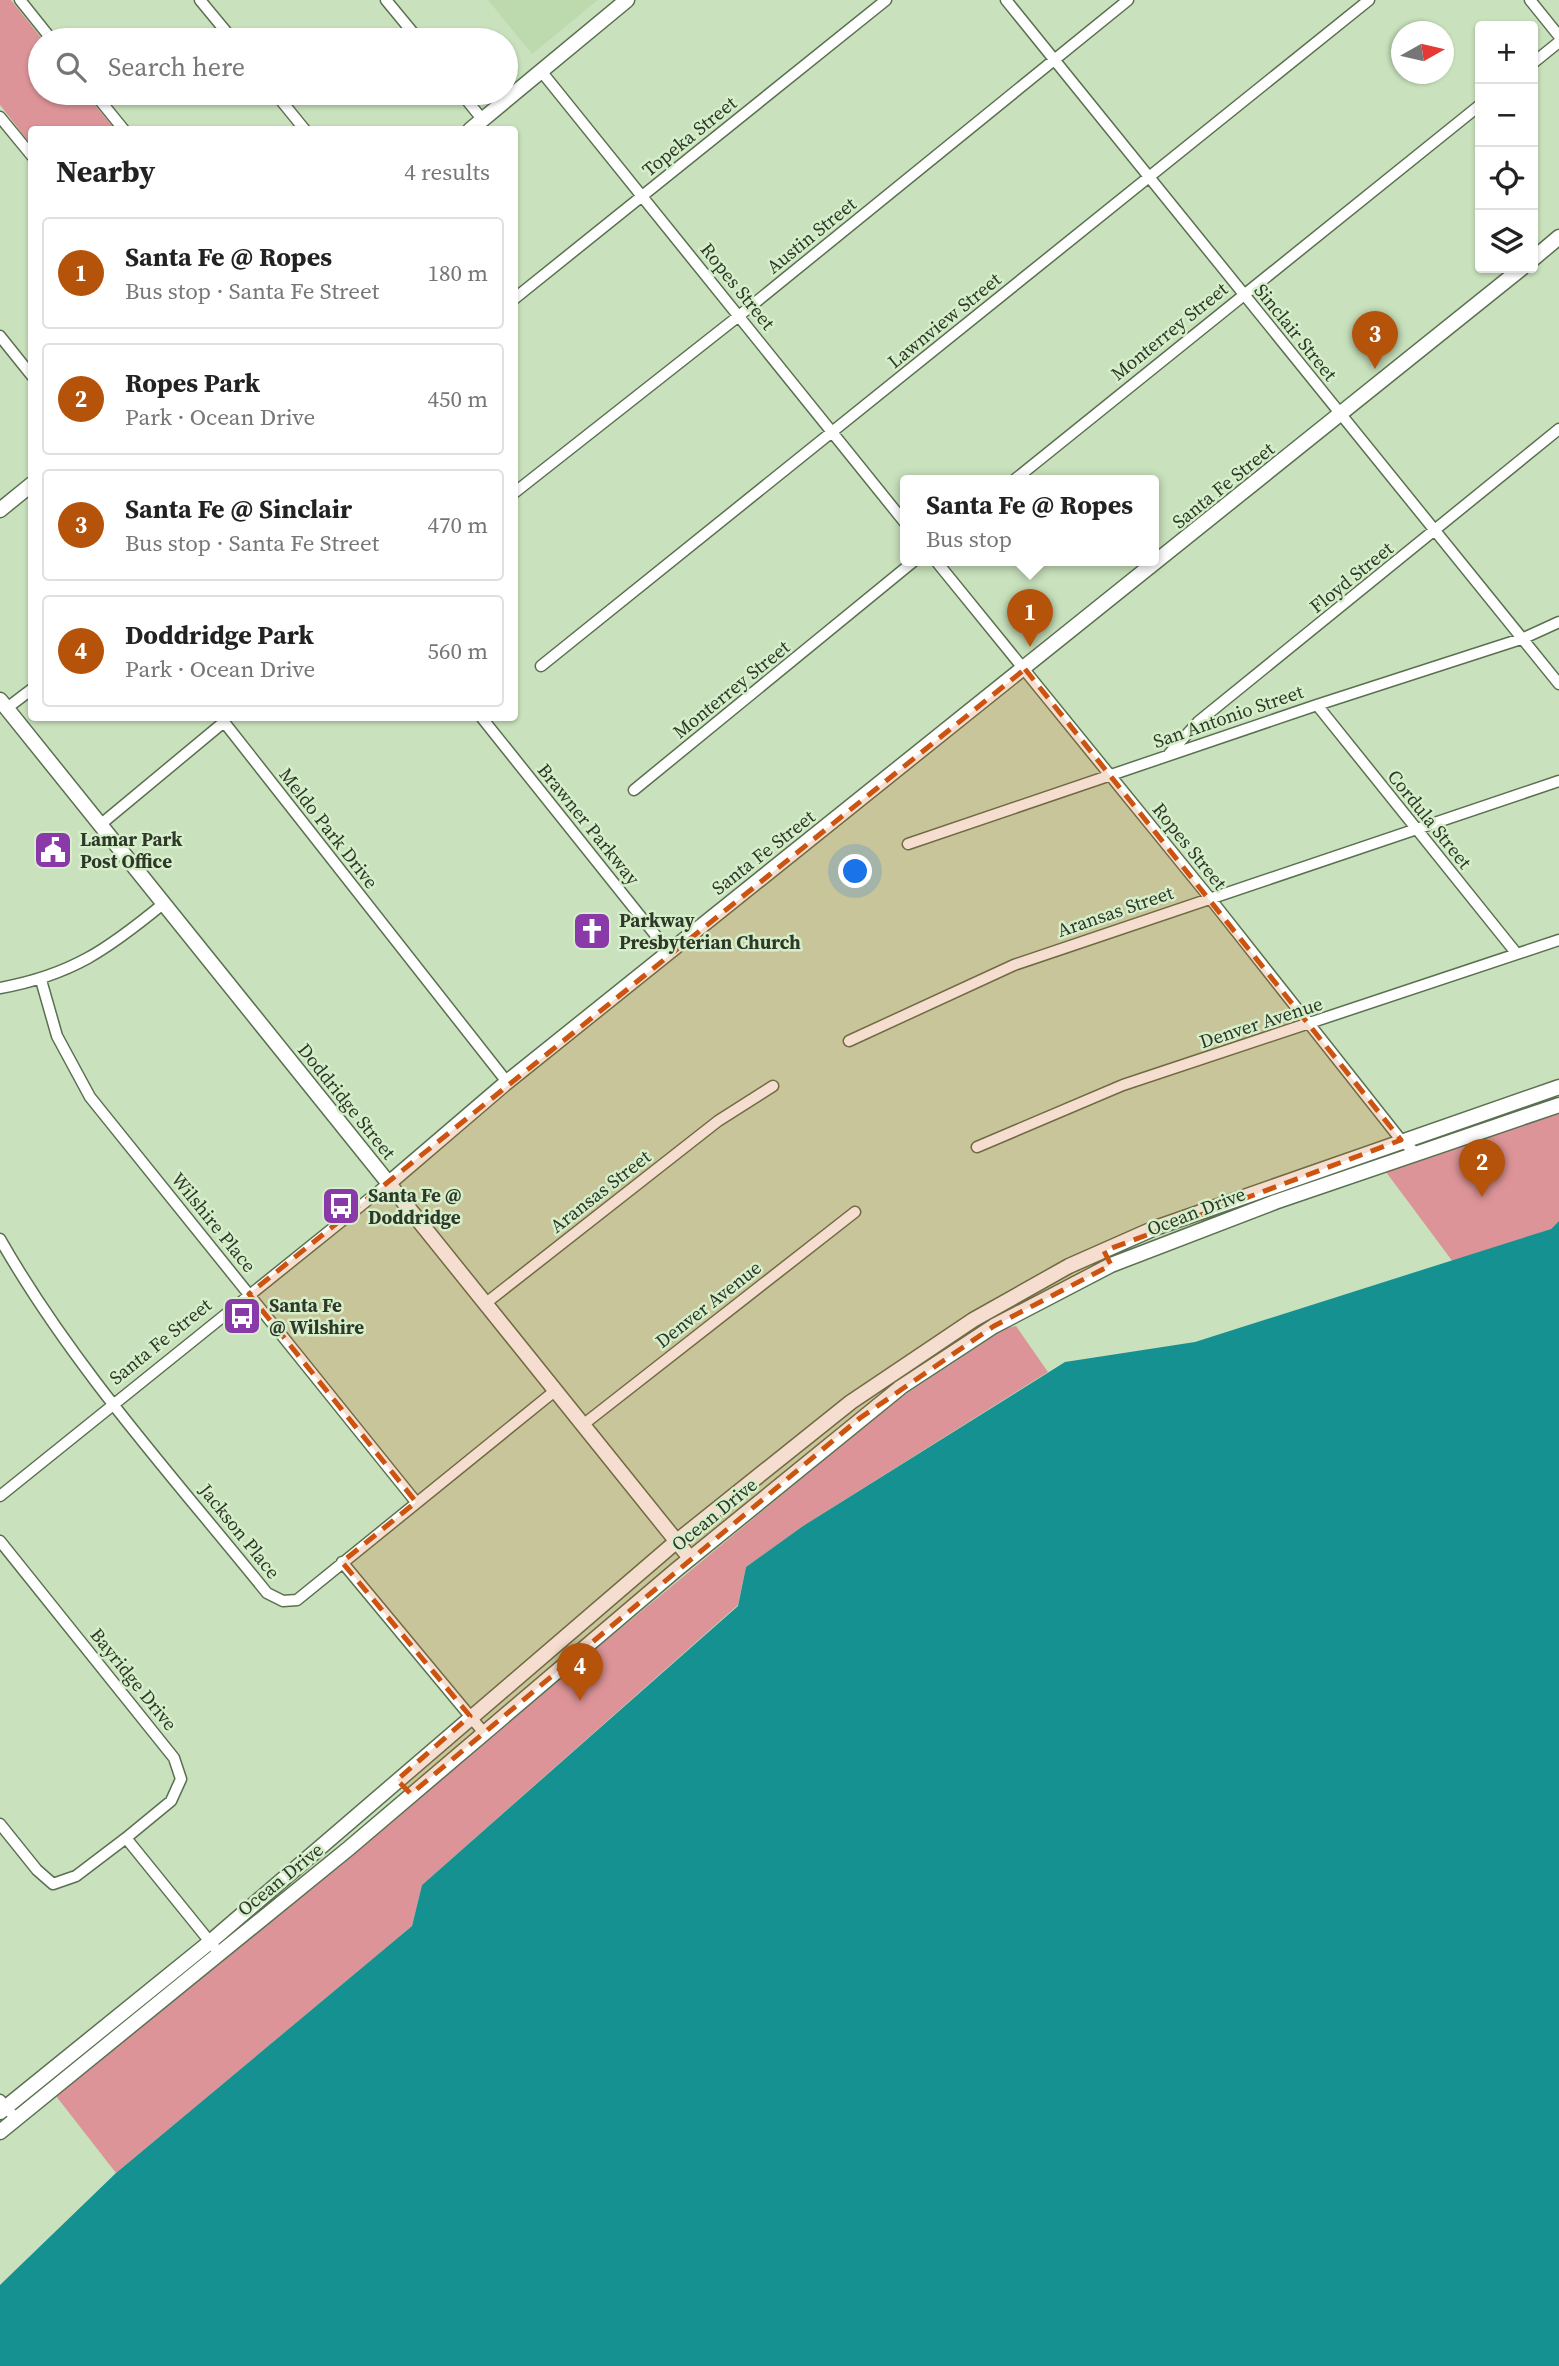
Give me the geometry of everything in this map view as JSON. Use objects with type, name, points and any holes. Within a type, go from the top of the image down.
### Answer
[{"type":"main road","points":[[518,90],[628,0]]},
{"type":"main road","points":[[475,126],[500,105]]},
{"type":"main road","points":[[1538,255],[1559,237]]},
{"type":"main road","name":"Santa Fe Street","points":[[1159,561],[1515,273]]},
{"type":"main road","points":[[0,510],[28,487]]},
{"type":"main road","name":"Santa Fe Street","points":[[389,1183],[507,1082],[1153,566]]},
{"type":"main road","name":"Doddridge Street","points":[[3,704],[690,1558]]},
{"type":"main road","name":"Ocean Drive","points":[[0,2132],[6,2109],[210,1942],[677,1541],[851,1402],[928,1349],[1024,1291],[1155,1228],[1559,1087]]},
{"type":"main road","name":"Ocean Drive","points":[[6,2109],[220,1954],[860,1418],[994,1326],[1111,1265],[1161,1244],[1559,1105]]},
{"type":"main road","points":[[1268,1187],[1275,1202]]},
{"type":"main road","points":[[1214,1206],[1220,1222]]},
{"type":"main road","points":[[1155,1228],[1161,1244]]},
{"type":"main road","points":[[1104,1251],[1111,1265]]},
{"type":"main road","points":[[928,1349],[938,1363]]},
{"type":"main road","points":[[397,1780],[411,1794]]},
{"type":"main road","points":[[335,1833],[348,1849]]},
{"type":"street","points":[[20,0],[42,28]]},
{"type":"street","points":[[200,0],[223,28]]},
{"type":"street","points":[[386,0],[409,28]]},
{"type":"street","name":"Topeka Street","points":[[518,296],[886,0]]},
{"type":"street","name":"Sinclair Street","points":[[1006,0],[1559,684]]},
{"type":"street","name":"Austin Street","points":[[518,490],[740,315],[1128,0]]},
{"type":"street","name":"Lawnview Street","points":[[541,666],[1369,0]]},
{"type":"street","points":[[1530,0],[1559,36]]},
{"type":"street","points":[[1538,59],[1559,42]]},
{"type":"street","name":"Ropes Street","points":[[541,71],[900,517]]},
{"type":"street","points":[[104,105],[121,126]]},
{"type":"street","points":[[285,105],[302,126]]},
{"type":"street","points":[[470,105],[482,120]]},
{"type":"street","name":"Monterrey Street","points":[[1020,475],[1475,109]]},
{"type":"street","points":[[0,117],[28,151]]},
{"type":"street","points":[[0,336],[28,371]]},
{"type":"street","name":"Floyd Street","points":[[1168,755],[1198,722],[1559,429]]},
{"type":"street","name":"Monterrey Street","points":[[634,790],[908,566]]},
{"type":"street","name":"Ropes Street","points":[[940,566],[1209,897],[1401,1140],[1416,1153]]},
{"type":"street","name":"San Antonio Street","points":[[908,844],[1317,705],[1524,638],[1559,622]]},
{"type":"street","points":[[3,704],[28,691]]},
{"type":"street","name":"Cordula Street","points":[[1317,705],[1413,829],[1517,954]]},
{"type":"street","name":"Brawner Parkway","points":[[484,721],[668,952]]},
{"type":"street","name":"Meldo Park Drive","points":[[100,825],[224,722],[507,1082]]},
{"type":"street","name":"Aransas Street","points":[[849,1041],[1014,965],[1559,781]]},
{"type":"street","points":[[0,988],[41,980],[83,964],[163,904]]},
{"type":"street","name":"Denver Avenue","points":[[977,1147],[1123,1085],[1559,940]]},
{"type":"street","name":"Wilshire Place","points":[[41,980],[57,1036],[90,1097],[416,1502]]},
{"type":"street","name":"Aransas Street","points":[[486,1303],[718,1121],[773,1086]]},
{"type":"street","name":"Santa Fe Street","points":[[0,1496],[389,1183]]},
{"type":"street","name":"Denver Avenue","points":[[584,1424],[855,1212]]},
{"type":"street","name":"Jackson Place","points":[[0,1239],[32,1295],[267,1593],[282,1601],[297,1600],[342,1562]]},
{"type":"street","points":[[484,1734],[342,1562],[556,1390]]},
{"type":"street","name":"Bayridge Drive","points":[[0,1541],[174,1758],[181,1779],[171,1801],[126,1838],[76,1877],[53,1884],[37,1870],[0,1824]]},
{"type":"street","points":[[126,1838],[220,1954]]},
{"type":"highlighted area","points":[[1025,669],[1401,1140],[1104,1251],[1111,1265],[994,1326],[860,1418],[411,1794],[397,1780],[470,1716],[342,1562],[416,1502],[249,1294]]},
{"type":"shaded area","points":[[0,0],[11,0],[33,28],[28,28],[28,105],[95,105],[112,126],[28,126],[28,141],[0,105]]},
{"type":"shaded area","points":[[488,0],[598,0],[532,54],[518,37],[518,28],[511,28]]},
{"type":"shaded area","points":[[1559,1113],[1559,1221],[1551,1229],[1453,1262],[1386,1172]]},
{"type":"shaded area","points":[[1016,1326],[1048,1372],[803,1526],[746,1567],[738,1605],[422,1885],[412,1926],[116,2173],[56,2096],[894,1402],[1006,1328]]},
{"type":"water","points":[[1559,1221],[1559,2366],[0,2366],[0,2285],[116,2173],[412,1926],[422,1885],[738,1606],[746,1567],[803,1526],[1065,1362],[1195,1342],[1551,1229]]},
{"type":"place","name":"Santa Fe @ Sinclair","points":[[1375,369]]},
{"type":"place","name":"Santa Fe @ Ropes","points":[[1030,647]]},
{"type":"place","name":"Lamar Park Post Office","points":[[53,850]]},
{"type":"place","name":"Parkway Presbyterian Church","points":[[592,931]]},
{"type":"place","name":"Ropes Park","points":[[1482,1197]]},
{"type":"place","name":"Santa Fe @ Doddridge","points":[[341,1206]]},
{"type":"place","name":"Santa Fe @ Wilshire","points":[[242,1316]]},
{"type":"place","name":"Doddridge Park","points":[[580,1701]]}]
